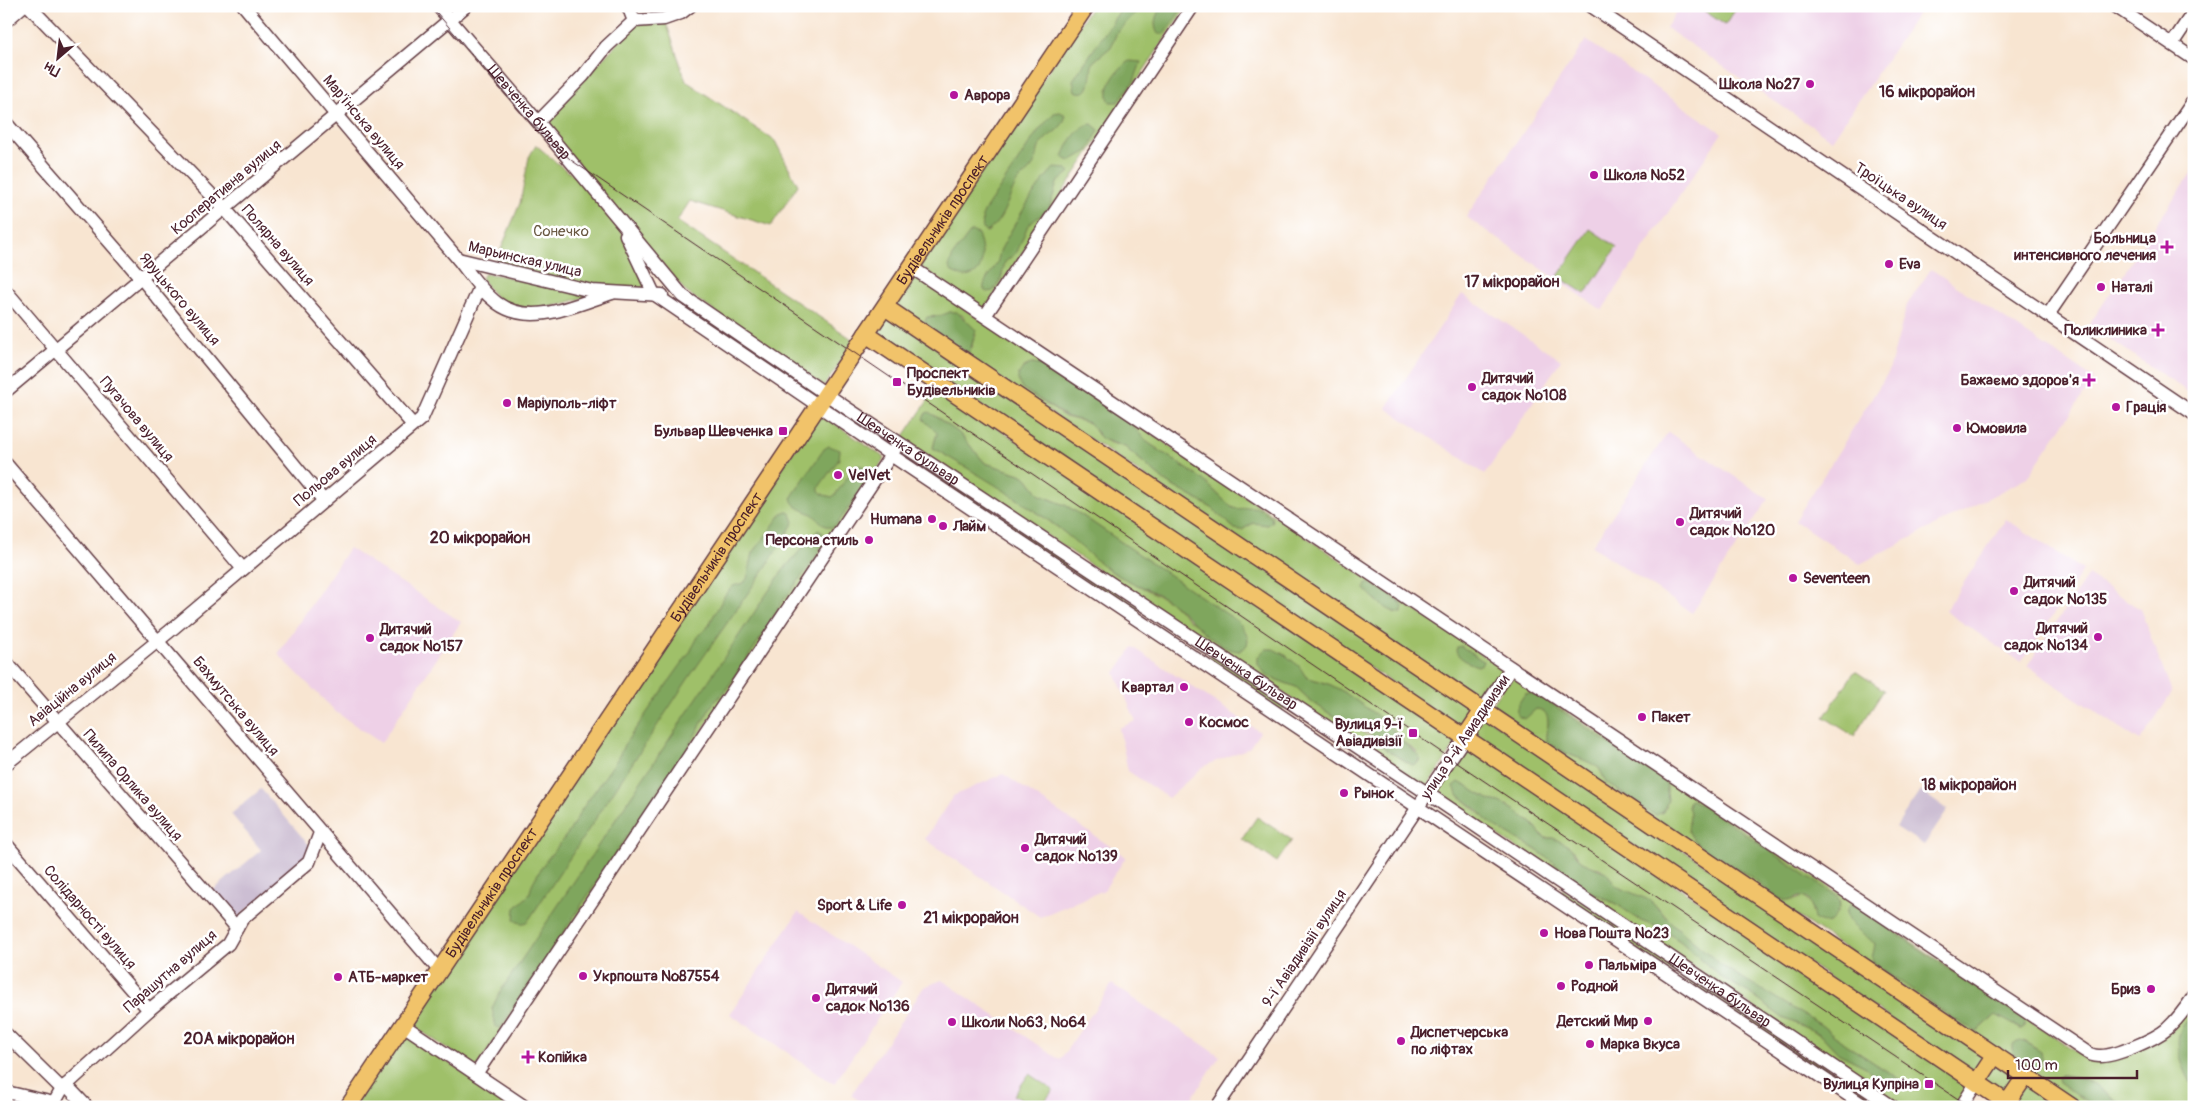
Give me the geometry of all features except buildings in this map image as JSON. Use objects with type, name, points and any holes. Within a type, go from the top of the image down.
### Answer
[{"type":"main road","name":"Будівельників проспект","points":[[348,1107],[1086,6]]},
{"type":"main road","points":[[884,306],[2072,1107]]},
{"type":"main road","points":[[866,334],[1977,1082],[2008,1105],[2026,1075]]},
{"type":"main road","name":"улица 9-й Авиадивизии","points":[[1465,738],[1483,710]]},
{"type":"main road","points":[[1977,1082],[1995,1055]]},
{"type":"street","points":[[6,21],[23,6]]},
{"type":"street","name":"Полярна вулиця","points":[[30,6],[225,209],[413,425]]},
{"type":"street","name":"Мар'їнська вулиця","points":[[244,6],[458,259]]},
{"type":"street","name":"Шевченка бульвар","points":[[438,6],[538,122],[683,296],[822,400],[891,455],[1283,715],[1866,1107]]},
{"type":"street","name":"Кооперативна вулиця","points":[[6,392],[466,6]]},
{"type":"street","points":[[628,6],[634,21]]},
{"type":"street","points":[[538,122],[583,76],[606,47],[634,21],[664,19],[681,13],[690,6]]},
{"type":"street","points":[[985,316],[1193,6]]},
{"type":"street","name":"Троїцька вулиця","points":[[1591,6],[2194,414]]},
{"type":"street","points":[[2115,6],[2194,58]]},
{"type":"street","points":[[2172,44],[2194,11]]},
{"type":"street","points":[[2048,315],[2194,100]]},
{"type":"street","name":"Яруцького вулиця","points":[[6,123],[142,279],[324,501]]},
{"type":"street","name":"Шевченка бульвар","points":[[619,219],[654,294],[822,400],[900,443],[1428,794],[1893,1107]]},
{"type":"street","name":"Марьинская улица","points":[[458,259],[480,287],[497,303],[510,310],[527,314],[549,312],[612,293]]},
{"type":"street","name":"Марьинская улица","points":[[458,259],[550,282],[612,293],[683,296]]},
{"type":"street","points":[[911,267],[2085,1052],[2107,1056],[2165,1031],[2194,996]]},
{"type":"street","name":"Польова вулиця","points":[[159,640],[422,418],[480,287]]},
{"type":"street","name":"Пугачова вулиця","points":[[6,291],[243,569]]},
{"type":"street","points":[[476,1074],[900,443]]},
{"type":"street","name":"Бахмутська вулиця","points":[[6,464],[159,640],[320,833],[439,970]]},
{"type":"street","name":"Авіаційна вулиця","points":[[6,764],[159,640]]},
{"type":"street","name":"Пилипа Орлика вулиця","points":[[6,662],[237,928]]},
{"type":"street","name":"улица 9-й Авиадивизии","points":[[1483,710],[1511,668]]},
{"type":"street","points":[[1283,715],[1291,703]]},
{"type":"street","name":"улица 9-й Авиадивизии","points":[[1419,806],[1465,738]]},
{"type":"street","name":"9-ї Авіадивізії вулиця","points":[[1217,1107],[1419,806]]},
{"type":"street","name":"Парашутна вулиця","points":[[53,1105],[64,1087],[149,1010],[228,944],[242,919],[309,862],[320,833]]},
{"type":"street","name":"Солідарності вулиця","points":[[6,844],[149,1010]]},
{"type":"street","points":[[1554,897],[1562,884]]},
{"type":"street","points":[[402,1025],[525,1107]]},
{"type":"street","points":[[6,1034],[87,1107]]},
{"type":"street","points":[[1961,1107],[1977,1082]]},
{"type":"street","points":[[6,1092],[53,1105]]},
{"type":"shaded area","name":"Школа №27","points":[[1680,6],[1908,6],[1918,13],[1832,140],[1666,28]]},
{"type":"shaded area","name":"Школа №52","points":[[1586,40],[1722,133],[1602,310],[1466,217]]},
{"type":"shaded area","name":"Больница интенсивного лечения","points":[[2194,169],[2194,396],[2089,325]]},
{"type":"shaded area","name":"Юмовила","points":[[1931,269],[2094,379],[2027,478],[1860,564],[1795,521],[1889,371],[1907,305]]},
{"type":"shaded area","name":"Дитячий садок №108","points":[[1462,294],[1561,360],[1485,474],[1386,408]]},
{"type":"shaded area","name":"Дитячий садок №120","points":[[1668,432],[1768,499],[1692,613],[1592,546]]},
{"type":"shaded area","name":"Дитячий садок №135","points":[[2006,519],[2083,570],[2021,662],[1945,611]]},
{"type":"shaded area","name":"Дитячий садок №157","points":[[349,548],[461,622],[381,743],[336,712],[278,654]]},
{"type":"shaded area","name":"Дитячий садок №134","points":[[2088,575],[2140,609],[2172,693],[2140,741],[2027,666]]},
{"type":"shaded area","name":"Космос","points":[[1133,647],[1260,732],[1249,748],[1204,766],[1168,798],[1128,771],[1119,728],[1136,721],[1115,673]]},
{"type":"shaded area","name":"Дитячий садок №139","points":[[1003,774],[1126,857],[1104,890],[1040,917],[925,839],[953,796]]},
{"type":"shaded area","points":[[261,789],[311,847],[306,859],[235,920],[211,892],[261,850],[231,814]]},
{"type":"shaded area","points":[[1920,791],[1948,810],[1924,845],[1896,827]]},
{"type":"shaded area","name":"Дитячий садок №136","points":[[798,912],[902,982],[834,1084],[730,1014]]},
{"type":"shaded area","name":"Школи №63, №64","points":[[942,980],[1060,1060],[1112,984],[1220,1056],[1186,1107],[868,1107],[851,1095],[924,987]]},
{"type":"green space","points":[[1092,6],[1187,6],[984,310],[918,265]]},
{"type":"green space","points":[[1123,6],[1142,6],[1117,32],[1111,47],[1093,62],[1088,88],[1081,92],[1075,91],[1073,80]]},
{"type":"green space","points":[[1162,6],[1184,6],[1164,34],[1158,34],[1155,27],[1156,20]]},
{"type":"green space","points":[[1701,6],[1738,6],[1725,25],[1700,8]]},
{"type":"green space","points":[[666,22],[686,81],[775,141],[798,185],[771,226],[690,201],[677,221],[855,341],[824,386],[686,292],[543,122],[636,24]]},
{"type":"green space","points":[[1129,61],[1141,62],[1134,81],[1118,102],[1110,102],[1108,91],[1112,79]]},
{"type":"green space","points":[[1060,112],[1066,115],[1062,125],[1041,144],[1036,160],[1017,182],[998,221],[987,232],[983,230],[982,217],[985,210],[1038,131],[1054,113]]},
{"type":"green space","points":[[1092,124],[1099,130],[1088,151],[1070,161],[1063,158],[1077,132]]},
{"type":"green space","name":"Сонечко","points":[[536,145],[563,168],[584,182],[617,221],[649,291],[611,290],[494,266],[520,203],[529,157]]},
{"type":"green space","points":[[1054,168],[1067,169],[1070,172],[1057,183],[1049,209],[1028,225],[1017,252],[1005,262],[1001,279],[993,291],[987,292],[984,290],[985,283],[997,263],[1001,249],[1032,196]]},
{"type":"green space","points":[[1590,229],[1617,247],[1585,294],[1558,276]]},
{"type":"green space","points":[[971,231],[978,234],[982,261],[977,272],[964,277],[952,272],[949,267],[953,255]]},
{"type":"green space","points":[[484,274],[498,275],[592,295],[545,308],[520,308],[498,299],[481,278]]},
{"type":"green space","points":[[912,274],[1505,670],[1483,704],[891,305]],"holes":[[[950,312],[962,315],[976,335],[972,348],[934,316],[945,315]],[[1031,364],[1040,365],[1057,373],[1131,424],[1147,442],[1202,479],[1231,507],[1242,510],[1248,507],[1262,524],[1253,523],[1242,530],[1235,529],[1212,508],[1166,482],[1125,447],[1110,443],[1097,434],[1094,427],[1089,423],[1065,417],[1022,388],[1024,367]],[[1377,587],[1400,602],[1395,613],[1365,589]]]},
{"type":"green space","points":[[683,300],[801,381],[797,387],[679,307]]},
{"type":"green space","points":[[950,312],[957,312],[976,330],[970,351],[967,353],[926,325],[927,317],[940,316]]},
{"type":"green space","points":[[886,313],[1477,712],[1464,731],[873,333]]},
{"type":"green space","points":[[1031,364],[1040,365],[1057,373],[1131,424],[1147,442],[1202,479],[1231,507],[1237,509],[1254,507],[1271,516],[1272,522],[1267,525],[1253,523],[1242,530],[1235,529],[1212,508],[1166,482],[1125,447],[1102,439],[1089,423],[1065,416],[1022,388],[1018,380],[1019,374]]},
{"type":"green space","points":[[937,387],[1459,739],[1426,788],[902,439]],"holes":[[[926,413],[934,415],[959,433],[985,463],[1027,478],[1040,495],[1065,505],[1083,516],[1237,621],[1248,638],[1243,649],[1226,647],[1189,620],[1171,602],[1112,572],[1071,537],[1028,506],[994,483],[933,448],[937,433],[923,419]],[[1285,655],[1298,666],[1306,677],[1331,685],[1381,719],[1395,731],[1400,740],[1417,752],[1420,760],[1390,752],[1378,741],[1311,701],[1296,687],[1275,679]]]},
{"type":"green space","points":[[929,412],[959,433],[985,463],[1027,478],[1040,495],[1065,505],[1083,516],[1237,621],[1246,632],[1247,645],[1239,651],[1221,645],[1203,632],[1172,603],[1111,571],[1038,513],[933,448],[937,433],[923,419],[926,413]]},
{"type":"green space","points":[[819,413],[885,458],[476,1068],[409,1023]]},
{"type":"green space","points":[[829,446],[840,450],[839,459],[819,487],[819,491],[824,495],[832,497],[835,495],[855,466],[863,466],[869,472],[861,490],[837,524],[832,528],[823,524],[812,514],[796,506],[791,498],[824,449]]},
{"type":"green space","points":[[901,447],[1141,608],[1137,615],[896,454]]},
{"type":"green space","points":[[786,511],[791,514],[794,522],[766,567],[688,679],[530,918],[523,923],[514,920],[515,908],[529,895],[533,882],[545,862],[569,832],[582,809],[618,758],[624,745],[690,652],[699,635],[707,628],[725,595],[733,586],[743,583],[747,579],[753,553],[782,513]]},
{"type":"green space","points":[[818,530],[823,533],[826,539],[812,563],[780,605],[765,632],[725,691],[712,705],[681,760],[661,785],[500,1028],[496,1027],[492,1008],[500,992],[768,592],[784,569]]},
{"type":"green space","points":[[1366,583],[1381,589],[1396,600],[1403,606],[1402,613],[1392,611],[1377,601],[1365,589]]},
{"type":"green space","points":[[1461,646],[1483,661],[1482,664],[1478,666],[1468,662],[1457,654],[1457,647]]},
{"type":"green space","points":[[1265,649],[1273,649],[1285,655],[1299,666],[1306,677],[1331,685],[1344,692],[1389,724],[1400,740],[1420,756],[1418,763],[1412,765],[1390,752],[1368,733],[1330,714],[1311,701],[1296,687],[1267,676],[1258,664],[1258,657]]},
{"type":"green space","points":[[1212,655],[1287,704],[1282,711],[1208,662]]},
{"type":"green space","points":[[1855,671],[1884,690],[1854,736],[1824,717]]},
{"type":"green space","points":[[1512,675],[2083,1056],[2113,1059],[2194,1004],[2190,1081],[2194,1087],[2194,1107],[2149,1108],[2127,1106],[2081,1078],[2060,1075],[2058,1080],[2061,1084],[2095,1107],[2080,1107],[1489,708]],"holes":[[[1530,693],[1546,700],[1661,779],[1667,786],[1666,808],[1650,806],[1630,799],[1617,790],[1595,765],[1558,748],[1547,735],[1548,718],[1541,708],[1521,718],[1516,713]],[[1696,802],[1790,864],[1840,901],[1838,913],[1812,912],[1812,905],[1803,897],[1795,900],[1777,897],[1750,876],[1703,846],[1689,823],[1691,814],[1688,803]],[[1852,905],[2018,1015],[2026,1025],[2020,1029],[2001,1016],[1996,1015],[1980,1029],[1970,1028],[1875,963],[1875,945]],[[2024,1041],[2036,1048],[2027,1065],[2013,1053]]]},
{"type":"green space","points":[[1530,693],[1546,700],[1666,782],[1668,800],[1663,812],[1656,815],[1648,811],[1606,782],[1599,768],[1561,750],[1547,741],[1548,721],[1542,710],[1536,709],[1525,719],[1518,716],[1517,708],[1520,702],[1525,694]]},
{"type":"green space","points":[[1484,716],[1990,1057],[1977,1077],[1471,736]]},
{"type":"green space","points":[[1466,744],[1971,1084],[1956,1107],[1902,1107],[1433,792]],"holes":[[[1457,794],[1480,794],[1490,800],[1507,805],[1533,824],[1540,834],[1546,838],[1553,838],[1574,851],[1582,862],[1588,866],[1600,868],[1616,886],[1656,906],[1674,925],[1714,960],[1737,976],[1821,1025],[1845,1044],[1902,1081],[1903,1086],[1898,1089],[1879,1081],[1866,1067],[1838,1053],[1824,1038],[1814,1031],[1783,1018],[1749,993],[1721,977],[1680,941],[1658,927],[1641,921],[1618,905],[1575,884],[1551,860],[1499,829]]]},
{"type":"green space","points":[[1459,782],[1490,800],[1500,802],[1516,811],[1533,824],[1540,834],[1546,838],[1553,838],[1568,845],[1582,862],[1606,872],[1616,886],[1649,900],[1674,925],[1724,967],[1821,1025],[1845,1044],[1902,1081],[1903,1087],[1898,1089],[1889,1087],[1879,1081],[1866,1067],[1838,1053],[1824,1038],[1814,1031],[1783,1018],[1749,993],[1721,977],[1680,941],[1658,927],[1641,921],[1618,905],[1575,884],[1556,864],[1535,849],[1486,820],[1479,811],[1457,794],[1454,786]]},
{"type":"green space","points":[[1692,800],[1710,810],[1838,897],[1840,906],[1833,919],[1827,923],[1819,922],[1814,919],[1811,904],[1807,899],[1799,897],[1789,901],[1779,898],[1751,877],[1702,848],[1691,836],[1688,829],[1690,811],[1688,807],[1689,801]]},
{"type":"green space","points":[[1257,817],[1292,840],[1277,862],[1242,839]]},
{"type":"green space","points":[[1563,889],[1887,1107],[1872,1107],[1558,896]]},
{"type":"green space","points":[[1850,905],[1857,907],[2018,1015],[2025,1022],[2024,1027],[2021,1029],[1996,1015],[1976,1031],[1957,1021],[1874,963],[1872,958],[1875,945],[1850,922],[1847,911]]},
{"type":"green space","points":[[2194,1016],[2194,1087],[2181,1060],[2178,1040],[2180,1030],[2185,1022]]},
{"type":"green space","points":[[403,1032],[515,1107],[353,1107]]},
{"type":"green space","points":[[2019,1040],[2041,1052],[2043,1061],[2038,1068],[2031,1067],[2013,1053],[2013,1044]]},
{"type":"green space","points":[[1995,1060],[2020,1077],[2007,1097],[1982,1080]]},
{"type":"green space","points":[[1029,1074],[1053,1090],[1041,1107],[1032,1107],[1014,1095]]},
{"type":"green space","points":[[2060,1075],[2082,1078],[2128,1107],[2095,1107],[2059,1083],[2058,1078]]},
{"type":"green space","points":[[2026,1081],[2064,1107],[2021,1107],[2013,1101]]},
{"type":"tram line","points":[[431,6],[529,121],[571,160],[1438,750],[1970,1107]]},
{"type":"place","name":"Школа №27","points":[[1810,84]]},
{"type":"place","name":"Аврора","points":[[954,95]]},
{"type":"place","name":"Школа №52","points":[[1594,175]]},
{"type":"place","name":"Больница интенсивного лечения","points":[[2167,247]]},
{"type":"place","name":"Eva","points":[[1889,264]]},
{"type":"place","name":"Наталі","points":[[2101,287]]},
{"type":"place","name":"Поликлиника","points":[[2158,330]]},
{"type":"place","name":"Бажаємо здоров'я","points":[[2089,380]]},
{"type":"place","name":"Проспект Будівельників","points":[[897,382]]},
{"type":"place","name":"Дитячий садок №108","points":[[1472,387]]},
{"type":"place","name":"Маріуполь-ліфт","points":[[507,403]]},
{"type":"place","name":"Грація","points":[[2116,407]]},
{"type":"place","name":"Юмовила","points":[[1957,428]]},
{"type":"place","name":"Бульвар Шевченка","points":[[783,431]]},
{"type":"place","name":"VelVet","points":[[838,475]]},
{"type":"place","name":"Humana","points":[[932,519]]},
{"type":"place","name":"Дитячий садок №120","points":[[1680,522]]},
{"type":"place","name":"Лайм","points":[[943,526]]},
{"type":"place","name":"Персона стиль","points":[[869,540]]},
{"type":"place","name":"Seventeen","points":[[1793,578]]},
{"type":"place","name":"Дитячий садок №135","points":[[2014,591]]},
{"type":"place","name":"Дитячий садок №134","points":[[2098,637]]},
{"type":"place","name":"Дитячий садок №157","points":[[370,638]]},
{"type":"place","name":"Квартал","points":[[1184,687]]},
{"type":"place","name":"Пакет","points":[[1642,717]]},
{"type":"place","name":"Космос","points":[[1189,722]]},
{"type":"place","name":"Вулиця 9-ї Авіадивізії","points":[[1413,733]]},
{"type":"place","name":"Рынок","points":[[1344,793]]},
{"type":"place","name":"Дитячий садок №139","points":[[1025,848]]},
{"type":"place","name":"Sport & Life","points":[[902,905]]},
{"type":"place","name":"Нова Пошта №23","points":[[1544,933]]},
{"type":"place","name":"Пальміра","points":[[1589,965]]},
{"type":"place","name":"Укрпошта №87554","points":[[583,976]]},
{"type":"place","name":"АТБ-маркет","points":[[338,977]]},
{"type":"place","name":"Родной","points":[[1561,986]]},
{"type":"place","name":"Бриз","points":[[2151,989]]},
{"type":"place","name":"Дитячий садок №136","points":[[816,998]]},
{"type":"place","name":"Детский Мир","points":[[1648,1021]]},
{"type":"place","name":"Школи №63, №64","points":[[952,1022]]},
{"type":"place","name":"Диспетчерська по ліфтах","points":[[1401,1041]]},
{"type":"place","name":"Марка Вкуса","points":[[1590,1044]]},
{"type":"place","name":"Копійка","points":[[528,1057]]},
{"type":"place","name":"Вулиця Купріна","points":[[1929,1084]]},
{"type":"district","name":"16 мікрорайон","points":[[1927,91]]},
{"type":"district","name":"17 мікрорайон","points":[[1512,281]]},
{"type":"district","name":"20 мікрорайон","points":[[480,537]]},
{"type":"district","name":"18 мікрорайон","points":[[1969,784]]},
{"type":"district","name":"21 мікрорайон","points":[[971,917]]},
{"type":"district","name":"20А мікрорайон","points":[[239,1038]]}]
